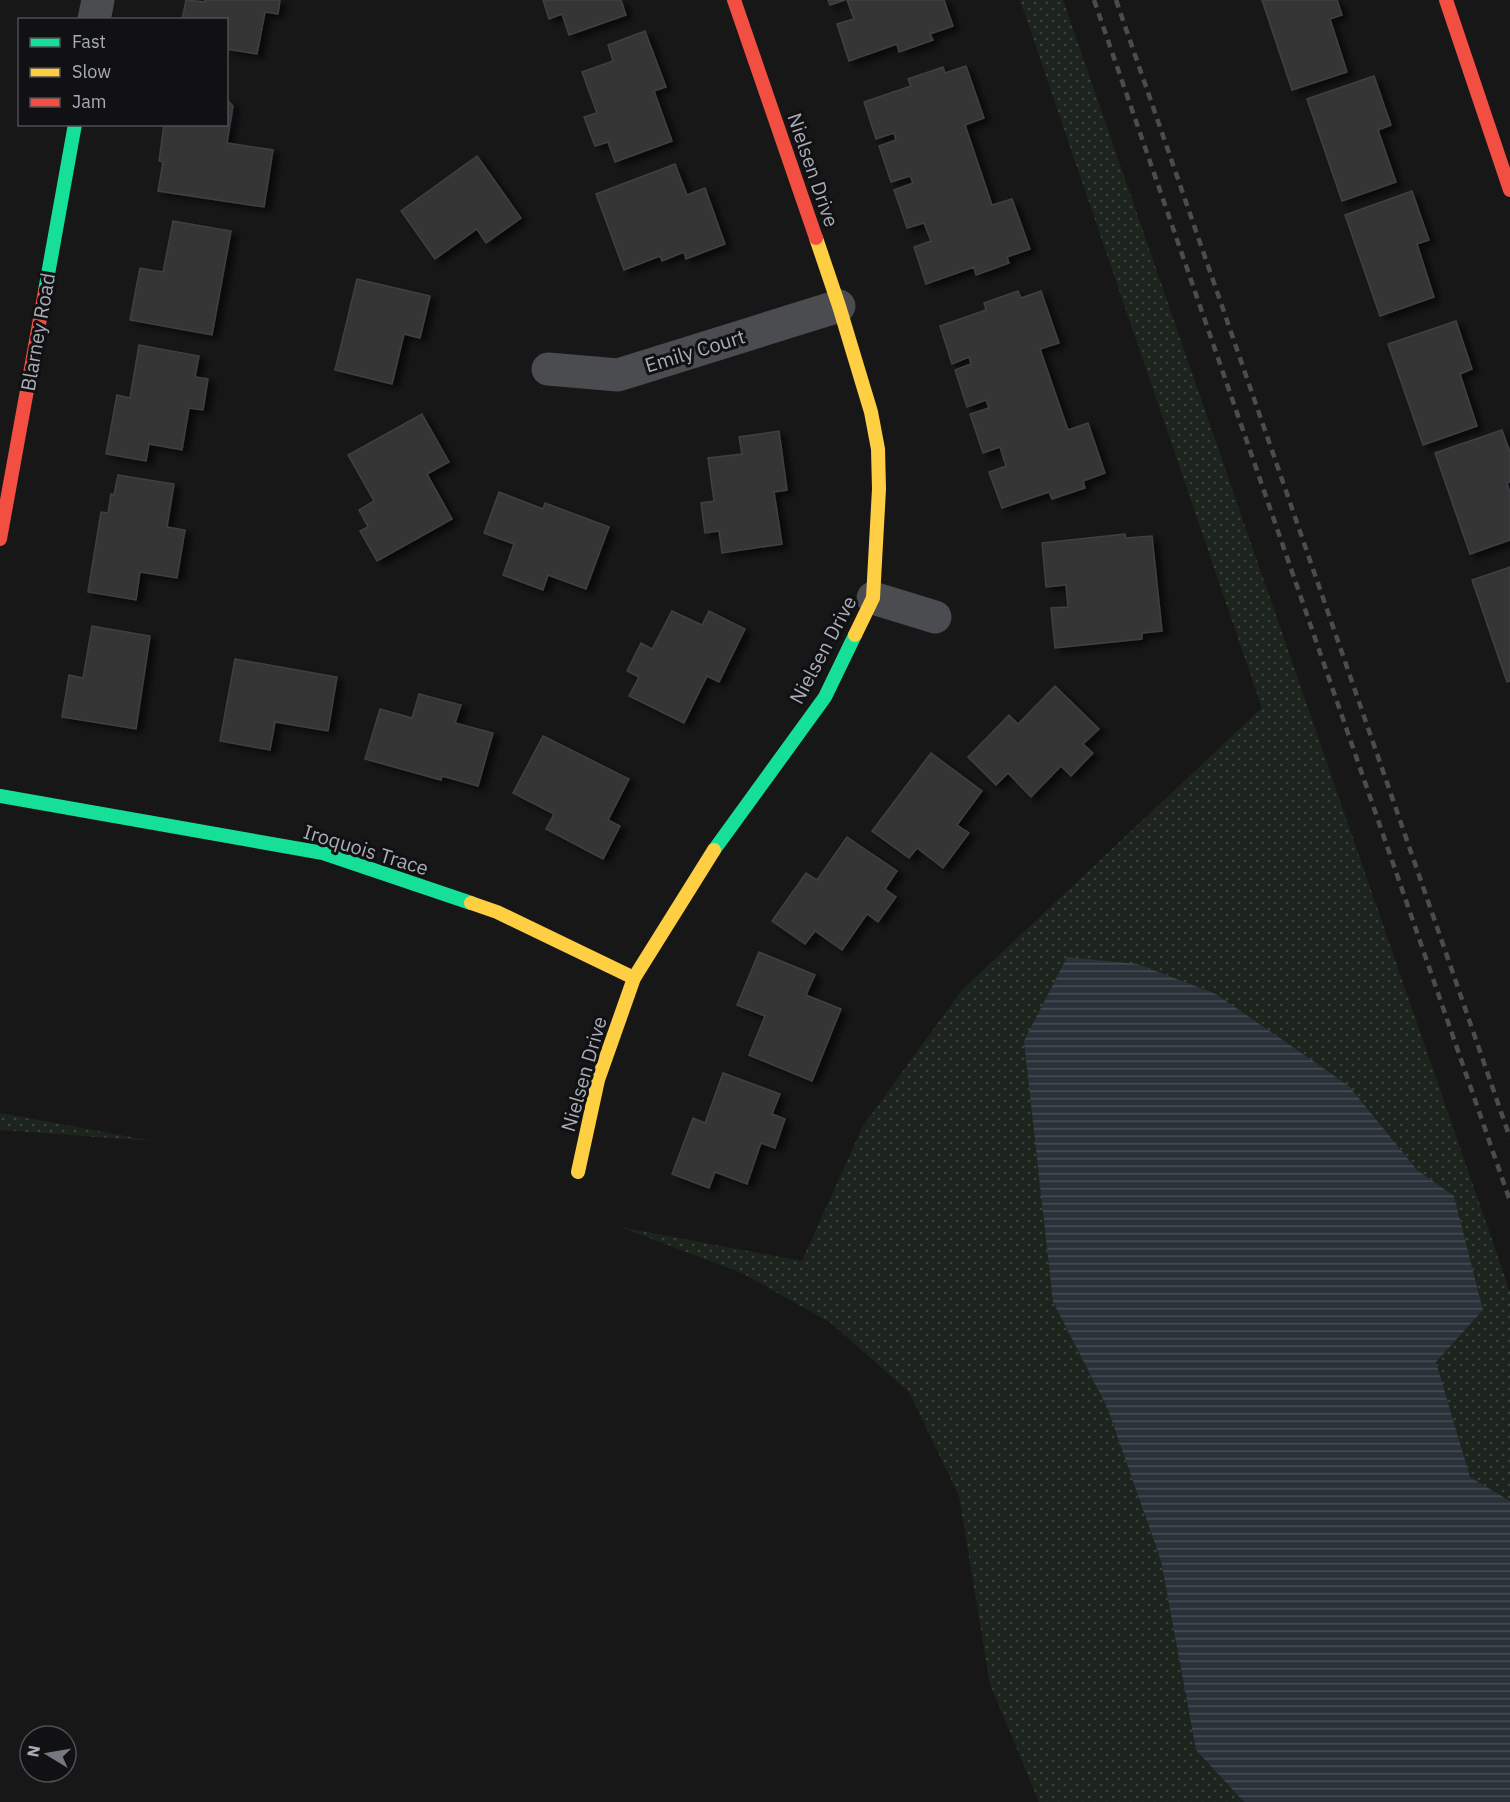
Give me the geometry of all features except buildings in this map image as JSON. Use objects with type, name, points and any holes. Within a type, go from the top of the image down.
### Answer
[{"type":"street","points":[[94,18],[98,0]]},
{"type":"street","name":"Nielsen Drive","points":[[578,1172],[598,1080],[634,978],[724,835],[825,697],[873,597],[879,489],[878,449],[871,412],[839,306],[734,0]]},
{"type":"street","points":[[1446,0],[1510,190]]},
{"type":"street","name":"Blarney Road","points":[[0,539],[75,126]]},
{"type":"street","name":"Emily Court","points":[[548,369],[618,375],[839,306]]},
{"type":"street","points":[[873,597],[935,617]]},
{"type":"street","name":"Iroquois Trace","points":[[0,796],[323,853],[497,912],[634,978]]},
{"type":"shaded area","points":[[1020,0],[1063,0],[1510,1292],[1510,1501],[1470,1477],[1436,1362],[1483,1310],[1454,1196],[1417,1170],[1349,1086],[1053,1302],[1107,1407],[1161,1561],[1196,1750],[1244,1802],[1039,1802],[990,1684],[959,1496],[909,1392],[831,1323],[742,1273],[620,1227],[802,1261],[863,1126],[962,990],[1262,708]]},
{"type":"shaded area","points":[[1067,957],[1137,964],[1216,994],[1349,1086],[1417,1170],[1454,1196],[1483,1310],[1436,1362],[1470,1477],[1510,1501],[1510,1802],[1244,1802],[1196,1750],[1161,1561],[1107,1407],[1053,1302],[1024,1041]]},
{"type":"shaded area","points":[[0,1113],[153,1141],[0,1130]]},
{"type":"railway","points":[[1094,0],[1510,1201]]},
{"type":"railway","points":[[1116,0],[1510,1138]]},
{"type":"traffic: fast","points":[[45,291],[75,126]]},
{"type":"traffic: fast","points":[[714,850],[825,697],[855,635]]},
{"type":"traffic: fast","points":[[0,796],[323,853],[471,903]]},
{"type":"traffic: slow","points":[[816,238],[871,412],[878,449],[879,489],[873,598],[855,635]]},
{"type":"traffic: slow","points":[[578,1172],[598,1080],[634,978],[714,850]]},
{"type":"traffic: slow","points":[[471,903],[497,912],[634,978]]},
{"type":"traffic: jam","points":[[734,0],[816,238]]},
{"type":"traffic: jam","points":[[1446,0],[1510,190]]},
{"type":"traffic: jam","points":[[0,539],[45,291]]}]
